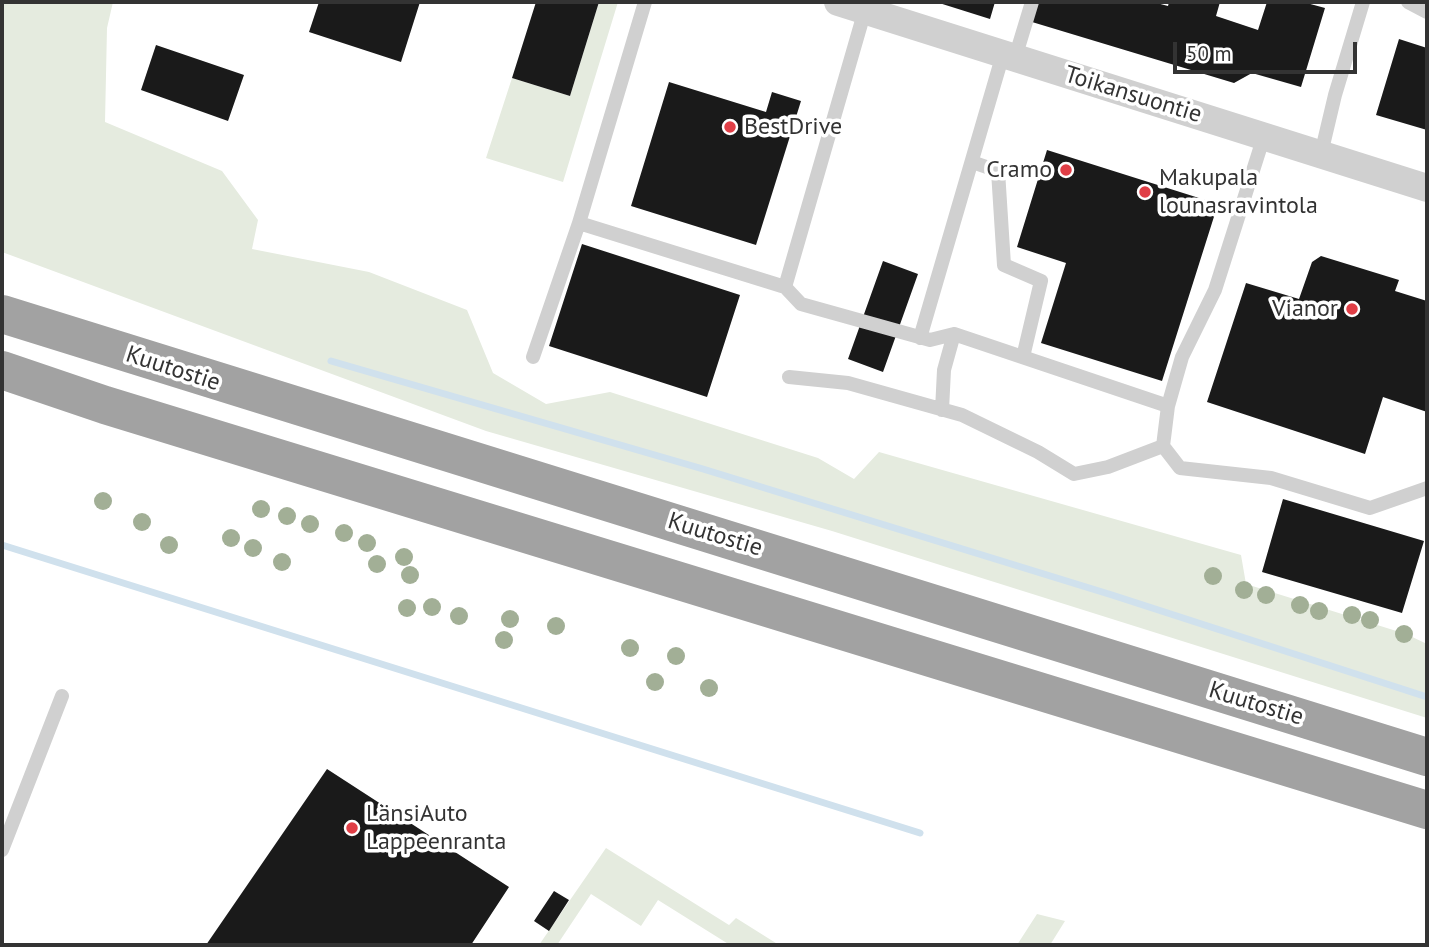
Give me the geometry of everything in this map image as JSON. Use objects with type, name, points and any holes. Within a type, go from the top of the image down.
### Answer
[{"type":"highway","name":"Kuutostie","points":[[2,314],[1427,757]]},
{"type":"highway","name":"Kuutostie","points":[[2,370],[105,405],[1427,810]]},
{"type":"street","name":"Toikansuontie","points":[[838,2],[1427,188]]},
{"type":"lane","points":[[533,357],[579,223],[645,2]]},
{"type":"lane","points":[[920,338],[972,162],[1009,56],[1032,2]]},
{"type":"lane","points":[[1321,154],[1335,95],[1363,2]]},
{"type":"lane","points":[[1408,2],[1427,12]]},
{"type":"lane","points":[[785,286],[865,10]]},
{"type":"lane","points":[[1264,136],[1214,290],[1182,357],[1168,406],[1163,446],[1181,468],[1271,478],[1370,508],[1427,488]]},
{"type":"lane","points":[[972,162],[998,171],[1004,265],[1041,281],[1023,357]]},
{"type":"lane","points":[[579,223],[785,286],[801,304],[930,340],[954,334],[1168,406]]},
{"type":"lane","points":[[942,410],[944,370],[954,334]]},
{"type":"lane","points":[[789,377],[848,383],[962,415],[1074,474],[1108,467],[1163,446]]},
{"type":"lane","points":[[2,850],[62,696]]},
{"type":"shaded area","points":[[2,2],[113,2],[107,28],[105,122],[222,171],[258,220],[252,249],[369,272],[467,310],[493,373],[546,404],[610,392],[818,458],[854,479],[879,452],[1241,555],[1246,584],[1406,634],[1427,644],[1427,718],[832,531],[486,431],[2,252]]},
{"type":"shaded area","points":[[599,2],[618,2],[563,182],[486,158],[512,78],[570,96]]},
{"type":"shaded area","points":[[606,848],[729,925],[736,918],[779,945],[730,945],[658,900],[641,926],[591,894],[557,945],[539,945]]},
{"type":"shaded area","points":[[1037,914],[1065,921],[1050,945],[1017,945]]},
{"type":"building","points":[[319,2],[420,2],[401,62],[309,32]]},
{"type":"building","points":[[536,2],[599,2],[570,96],[512,78]]},
{"type":"building","points":[[936,2],[995,2],[990,19]]},
{"type":"building","points":[[1038,2],[1153,2],[1168,6],[1169,2],[1220,2],[1216,16],[1258,30],[1267,2],[1303,2],[1325,8],[1301,87],[1252,73],[1234,83],[1032,22]]},
{"type":"building","points":[[1399,39],[1427,48],[1427,130],[1376,115]]},
{"type":"building","points":[[156,45],[244,75],[228,121],[141,90]]},
{"type":"building","points":[[669,82],[766,112],[772,92],[801,101],[756,245],[631,206]]},
{"type":"building","points":[[1047,150],[1218,204],[1162,381],[1041,343],[1066,263],[1017,247]]},
{"type":"building","points":[[582,244],[740,295],[707,397],[549,346]]},
{"type":"building","points":[[1321,256],[1399,280],[1395,291],[1427,301],[1427,412],[1383,397],[1365,454],[1207,402],[1246,283],[1299,299],[1312,262]]},
{"type":"building","points":[[883,261],[918,274],[883,372],[848,359]]},
{"type":"building","points":[[1283,499],[1424,541],[1402,613],[1262,572]]},
{"type":"building","name":"LänsiAuto Lappeenranta","points":[[327,769],[509,887],[471,945],[206,945]]},
{"type":"building","points":[[554,891],[569,900],[549,931],[534,921]]},
{"type":"waterway","points":[[331,361],[703,469],[1112,595],[1427,697]]},
{"type":"waterway","points":[[2,545],[920,833]]},
{"type":"place","name":"BestDrive","points":[[730,127]]},
{"type":"place","name":"Cramo","points":[[1066,170]]},
{"type":"place","name":"Makupala lounasravintola","points":[[1145,192]]},
{"type":"place","name":"Vianor","points":[[1352,309]]},
{"type":"place","name":"LänsiAuto Lappeenranta","points":[[352,828]]}]
